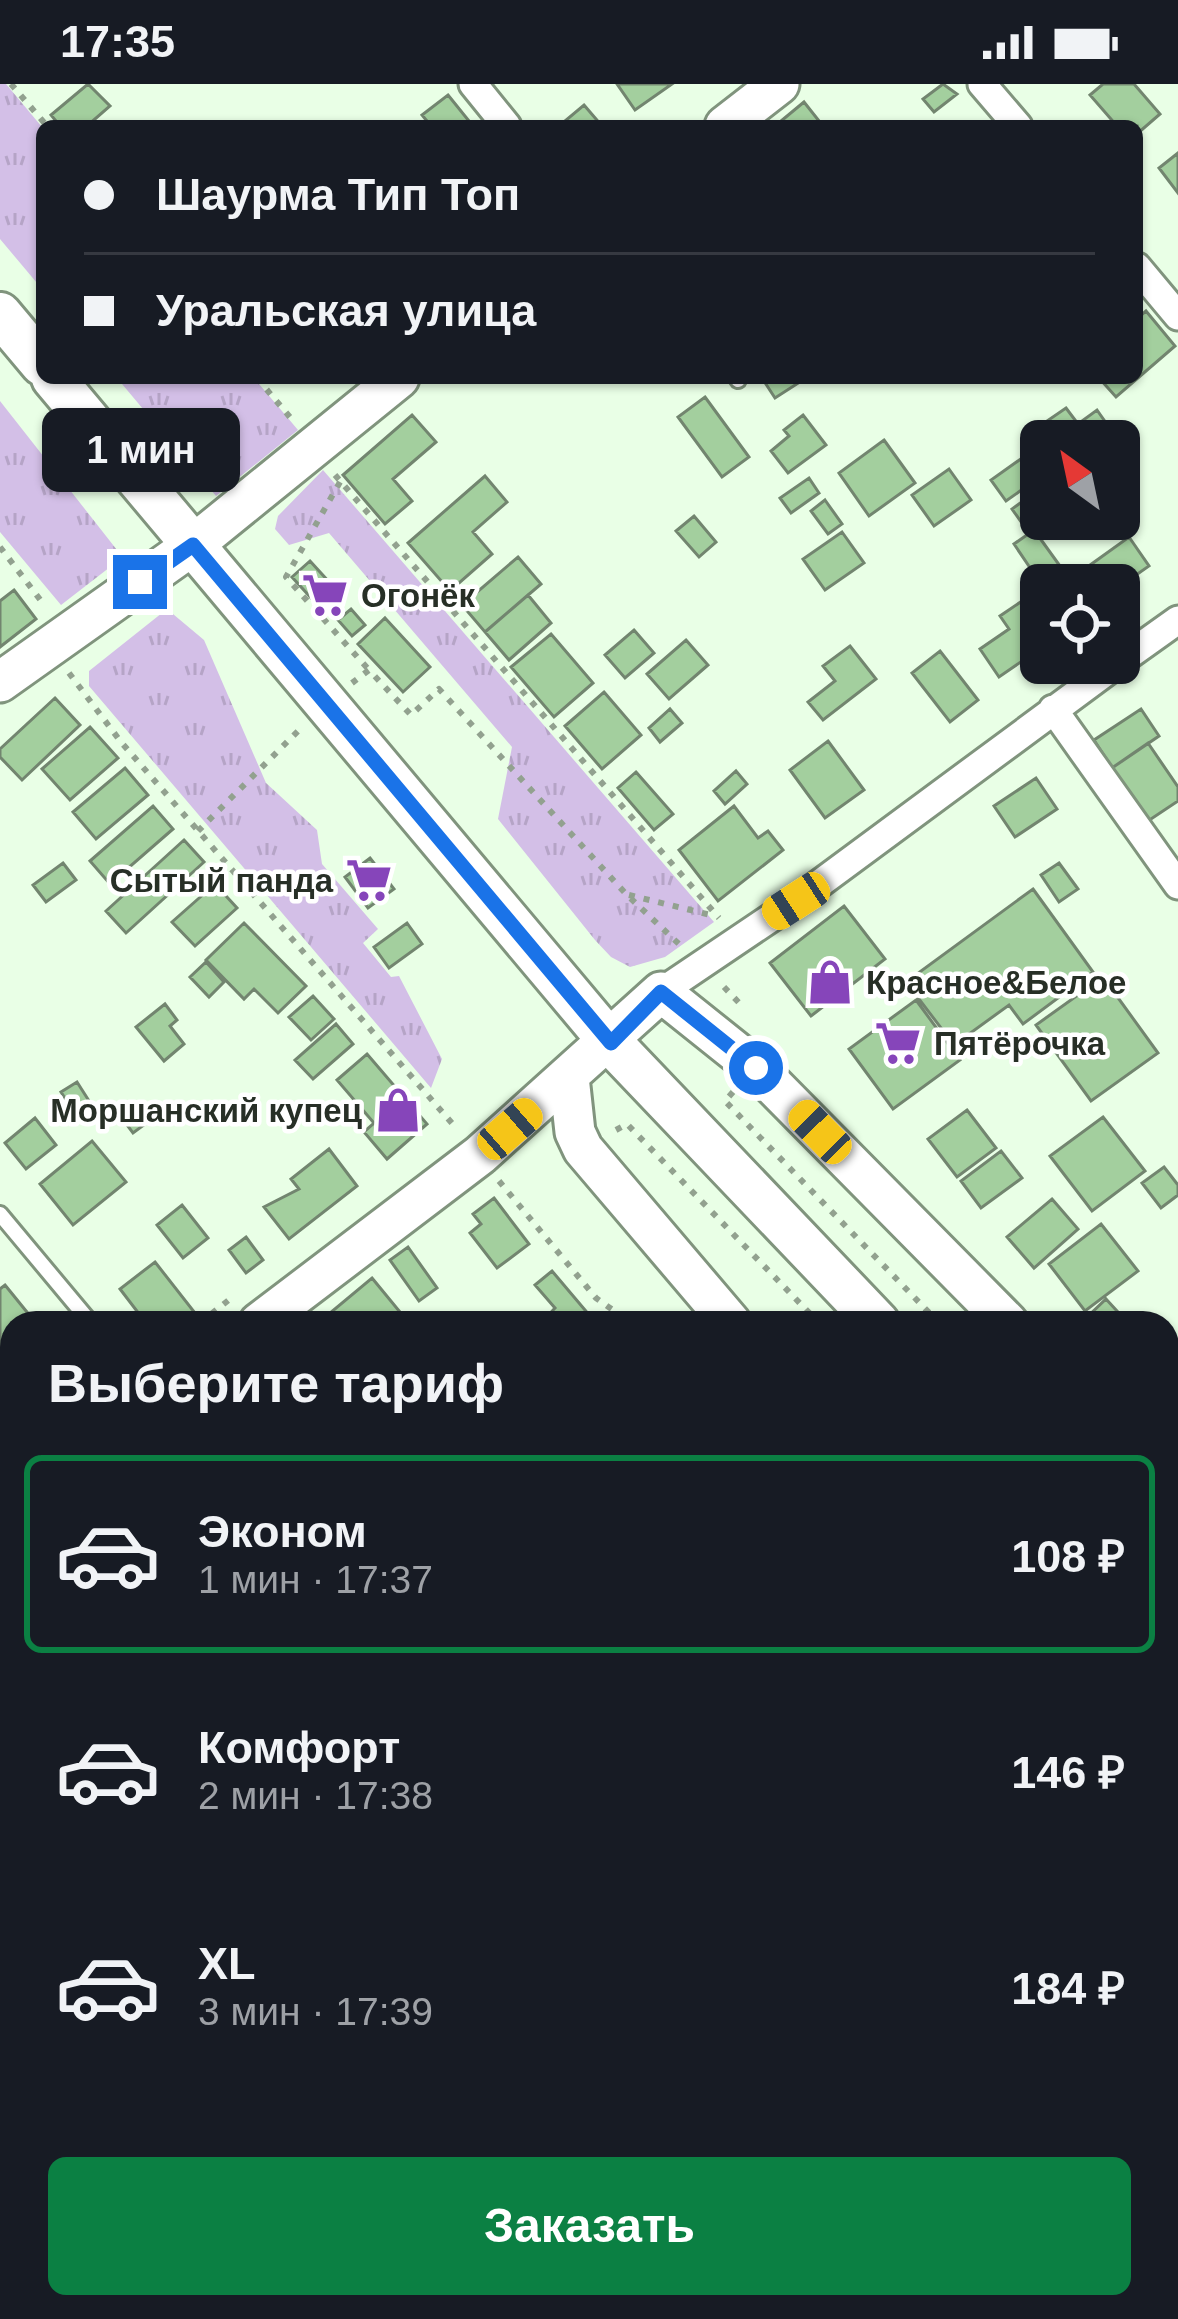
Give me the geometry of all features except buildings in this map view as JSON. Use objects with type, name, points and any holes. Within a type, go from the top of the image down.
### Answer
[{"type":"main road","points":[[0,314],[36,357]]},
{"type":"main road","points":[[58,384],[611,1043],[867,1311]]},
{"type":"street","points":[[473,84],[502,120]]},
{"type":"street","points":[[733,120],[779,84]]},
{"type":"street","points":[[982,84],[1013,120]]},
{"type":"street","points":[[1143,274],[1178,316]]},
{"type":"street","points":[[0,682],[193,545],[391,384]]},
{"type":"street","points":[[1140,647],[1178,620]]},
{"type":"street","points":[[276,1311],[480,1154],[611,1043],[661,992],[1089,684]]},
{"type":"street","points":[[1052,710],[1178,885]]},
{"type":"street","points":[[661,992],[756,1068],[996,1311]]},
{"type":"street","points":[[569,1077],[575,1132],[584,1149],[721,1311]]},
{"type":"lane","points":[[0,1214],[81,1311]]},
{"type":"path","points":[[11,84],[41,120]]},
{"type":"path","points":[[262,384],[340,482],[715,916]]},
{"type":"path","points":[[340,482],[286,577],[411,715],[440,689],[626,894],[746,1011]]},
{"type":"path","points":[[0,547],[57,640],[198,831],[480,1154],[596,1298],[614,1311]]},
{"type":"path","points":[[198,831],[328,702],[369,670]]},
{"type":"path","points":[[626,894],[715,916],[750,930]]},
{"type":"green space","points":[[0,84],[6,84],[36,120],[36,282],[0,239]]},
{"type":"green space","points":[[122,384],[259,384],[298,430],[216,496]]},
{"type":"green space","points":[[0,401],[117,550],[114,564],[61,605],[0,532]]},
{"type":"green space","points":[[323,470],[714,922],[665,957],[630,967],[611,957],[595,940],[498,819],[512,747],[329,533],[289,545],[275,529],[278,516]]},
{"type":"green space","points":[[167,609],[204,640],[266,783],[317,830],[322,864],[378,929],[363,943],[391,977],[399,976],[442,1059],[431,1088],[89,686],[89,671]]},
{"type":"place","name":"Огонёк","points":[[325,595]]},
{"type":"place","name":"Сытый панда","points":[[369,880]]},
{"type":"place","name":"Красное&Белое","points":[[830,982]]},
{"type":"place","name":"Пятёрочка","points":[[898,1043]]},
{"type":"place","name":"Моршанский купец","points":[[398,1110]]},
{"type":"route","points":[[140,582],[193,545],[611,1043],[661,992],[756,1068]]}]
